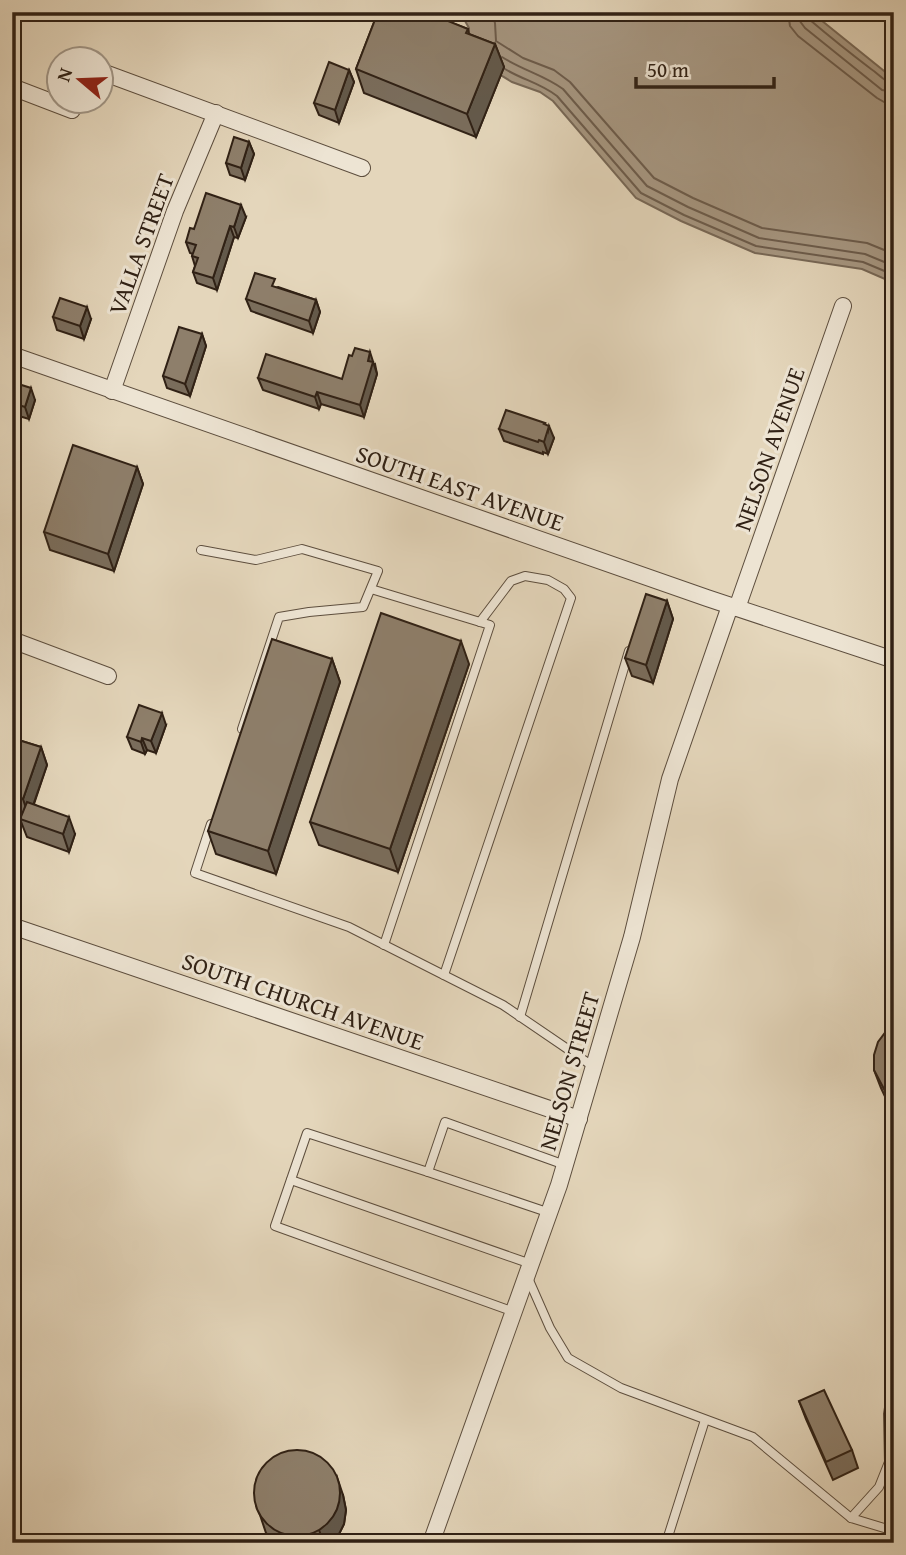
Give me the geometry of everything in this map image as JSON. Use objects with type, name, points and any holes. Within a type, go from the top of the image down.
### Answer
[{"type":"street","points":[[116,77],[362,168]]},
{"type":"street","points":[[12,87],[46,97]]},
{"type":"street","name":"VALLA STREET","points":[[112,391],[175,211],[216,113]]},
{"type":"street","name":"NELSON AVENUE","points":[[734,607],[843,306]]},
{"type":"street","name":"SOUTH EAST AVENUE","points":[[12,355],[734,607],[893,659]]},
{"type":"street","name":"NELSON STREET","points":[[431,1543],[550,1213],[632,937],[670,779],[734,607]]},
{"type":"street","points":[[12,640],[108,676]]},
{"type":"street","name":"SOUTH CHURCH AVENUE","points":[[12,926],[579,1119]]},
{"type":"lane","points":[[201,550],[256,560],[302,549],[378,571],[363,607],[279,617],[241,732]]},
{"type":"lane","points":[[444,975],[571,598],[564,589],[548,580],[524,576],[511,581],[480,622]]},
{"type":"lane","points":[[371,589],[490,625],[384,945]]},
{"type":"lane","points":[[520,1017],[630,646]]},
{"type":"lane","points":[[216,809],[195,873],[349,928],[384,945],[503,1005],[594,1067]]},
{"type":"lane","points":[[428,1172],[444,1122],[565,1164]]},
{"type":"lane","points":[[514,1312],[275,1226],[307,1133],[550,1213]]},
{"type":"lane","points":[[291,1180],[529,1270],[550,1328],[568,1358],[621,1388],[753,1437],[851,1518],[894,1531]]},
{"type":"lane","points":[[851,1518],[879,1487],[889,1462],[888,1414],[894,1376]]},
{"type":"lane","points":[[666,1543],[705,1420]]},
{"type":"water","points":[[460,12],[811,12],[894,79],[894,283],[862,269],[755,253],[636,198],[553,101],[540,92],[512,82],[469,56],[469,28]]},
{"type":"building","points":[[378,12],[429,12],[468,29],[466,33],[495,44],[467,114],[356,69]]},
{"type":"building","points":[[329,62],[349,70],[335,110],[314,103]]},
{"type":"building","points":[[234,137],[249,142],[241,168],[226,163]]},
{"type":"building","points":[[206,193],[241,205],[234,227],[230,226],[213,278],[193,272],[198,258],[192,256],[196,245],[186,242],[190,228],[194,229]]},
{"type":"building","points":[[255,273],[275,279],[272,286],[316,300],[309,321],[246,299]]},
{"type":"building","points":[[60,298],[87,307],[80,326],[53,317]]},
{"type":"building","points":[[179,327],[202,334],[185,384],[163,376]]},
{"type":"building","points":[[355,348],[370,352],[368,361],[373,362],[360,405],[317,392],[315,397],[258,378],[266,354],[342,379],[349,355],[352,356]]},
{"type":"building","points":[[12,382],[31,388],[25,407],[12,403]]},
{"type":"building","points":[[506,410],[549,426],[544,442],[499,429]]},
{"type":"building","points":[[73,445],[137,467],[108,554],[44,532]]},
{"type":"building","points":[[646,594],[667,601],[646,665],[625,658]]},
{"type":"building","points":[[381,613],[461,641],[390,849],[310,822]]},
{"type":"building","points":[[272,639],[332,659],[268,851],[208,831]]},
{"type":"building","points":[[139,705],[162,713],[151,741],[142,738],[141,742],[127,737]]},
{"type":"building","points":[[12,738],[41,747],[23,799],[12,796]]},
{"type":"building","points":[[27,802],[69,817],[63,834],[20,819]]},
{"type":"building","points":[[894,1026],[894,1097],[884,1089],[874,1070],[874,1055],[878,1042],[887,1030]]},
{"type":"building","points":[[824,1390],[852,1450],[826,1462],[799,1401]]},
{"type":"building","points":[[297,1450],[313,1454],[327,1463],[336,1477],[340,1493],[336,1509],[327,1523],[313,1532],[297,1536],[281,1532],[267,1523],[258,1509],[254,1493],[258,1477],[267,1463],[281,1454]]}]
